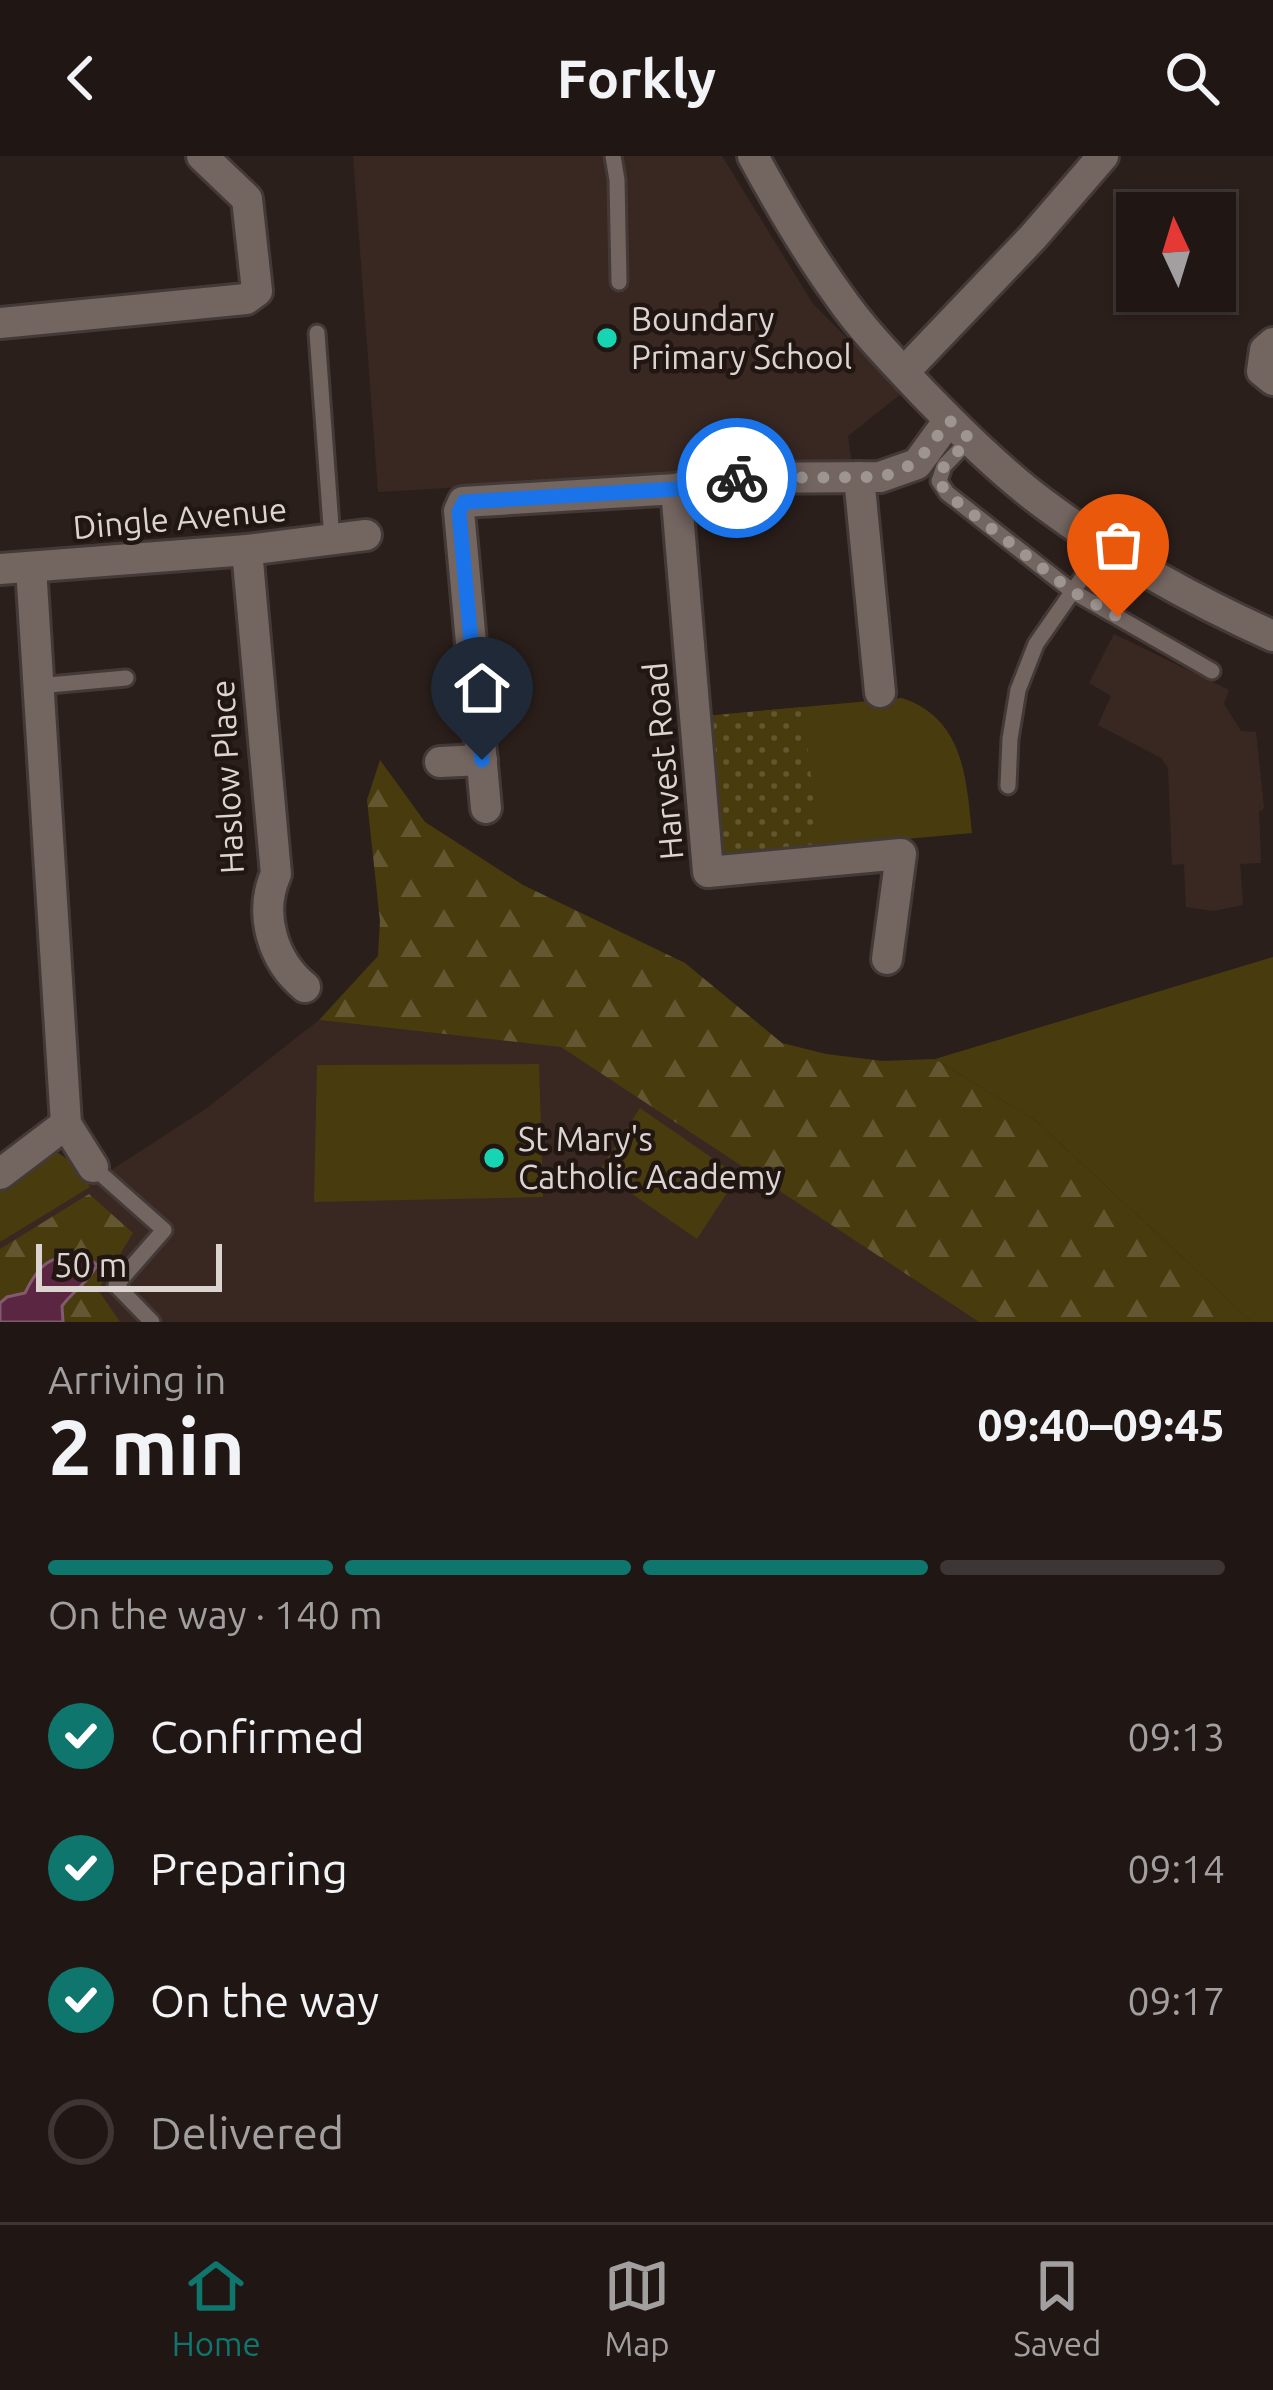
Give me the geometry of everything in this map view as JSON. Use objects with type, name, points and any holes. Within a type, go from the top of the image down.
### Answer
[{"type":"street","points":[[0,323],[246,299],[257,291],[247,199],[202,156]]},
{"type":"street","points":[[753,156],[840,298],[959,430],[1042,503],[1105,545],[1210,608],[1273,636]]},
{"type":"street","points":[[904,372],[1103,156]]},
{"type":"street","points":[[1273,343],[1265,350],[1262,371],[1273,380]]},
{"type":"street","points":[[486,808],[459,512],[464,502],[676,489],[738,478],[880,477],[917,464],[959,430]]},
{"type":"street","points":[[859,477],[885,598],[880,692]]},
{"type":"street","name":"Harvest Road","points":[[676,489],[708,872],[901,854],[887,959]]},
{"type":"street","name":"Dingle Avenue","points":[[15,568],[247,550],[366,535]]},
{"type":"street","name":"Haslow Place","points":[[247,550],[276,874],[269,889],[272,934],[281,963],[305,987]]},
{"type":"street","points":[[15,568],[38,686],[66,1124],[93,1167]]},
{"type":"street","points":[[440,762],[482,760]]},
{"type":"street","points":[[0,1174],[66,1124]]},
{"type":"lane","points":[[613,156],[619,282]]},
{"type":"lane","points":[[316,333],[332,540]]},
{"type":"lane","points":[[959,430],[939,481],[947,494],[1072,591],[1212,670]]},
{"type":"lane","points":[[1008,786],[1018,690],[1036,644],[1105,545]]},
{"type":"lane","points":[[38,686],[126,678]]},
{"type":"lane","points":[[93,1167],[164,1230],[116,1285],[152,1322]]},
{"type":"shaded area","name":"Boundary Primary School","points":[[353,156],[722,156],[813,304],[902,393],[848,436],[852,464],[378,492]]},
{"type":"shaded area","points":[[1114,634],[1229,690],[1224,704],[1241,731],[1256,732],[1264,808],[1259,812],[1261,863],[1240,864],[1243,905],[1213,911],[1186,907],[1184,864],[1172,865],[1168,768],[1161,758],[1098,725],[1111,696],[1089,683]]},
{"type":"shaded area","points":[[319,1020],[564,1047],[979,1322],[0,1322],[0,1242],[207,1108]]},
{"type":"shaded area","points":[[84,1254],[97,1265],[62,1306],[63,1322],[0,1322],[0,1303],[25,1293],[41,1268],[54,1259]]},
{"type":"green space","points":[[902,698],[923,708],[950,735],[964,771],[972,833],[718,856],[706,716]]},
{"type":"green space","points":[[803,707],[819,846],[718,856],[706,716]]},
{"type":"green space","points":[[380,760],[425,822],[523,885],[685,963],[782,1043],[883,1061],[935,1059],[1035,1120],[1252,1322],[979,1322],[561,1047],[319,1020],[378,956],[380,921],[367,800]]},
{"type":"green space","points":[[1273,957],[1273,1322],[1252,1322],[1035,1120],[935,1059]]},
{"type":"green space","points":[[539,1064],[543,1197],[314,1202],[317,1065]]},
{"type":"green space","points":[[640,1108],[738,1176],[697,1239],[599,1171]]},
{"type":"green space","points":[[40,1145],[69,1161],[90,1187],[0,1242],[0,1174]]},
{"type":"green space","points":[[89,1194],[133,1233],[98,1290],[120,1322],[0,1322],[0,1249]]},
{"type":"way so far","points":[[737,478],[880,477],[899,472],[917,464],[949,420],[970,439],[944,466],[939,481],[947,494],[1072,591],[1118,617]]},
{"type":"place","name":"Boundary Primary School","points":[[607,338]]},
{"type":"place","name":"St Mary's Catholic Academy","points":[[494,1158]]},
{"type":"route","points":[[482,760],[459,512],[464,502],[676,489],[737,478]]}]
